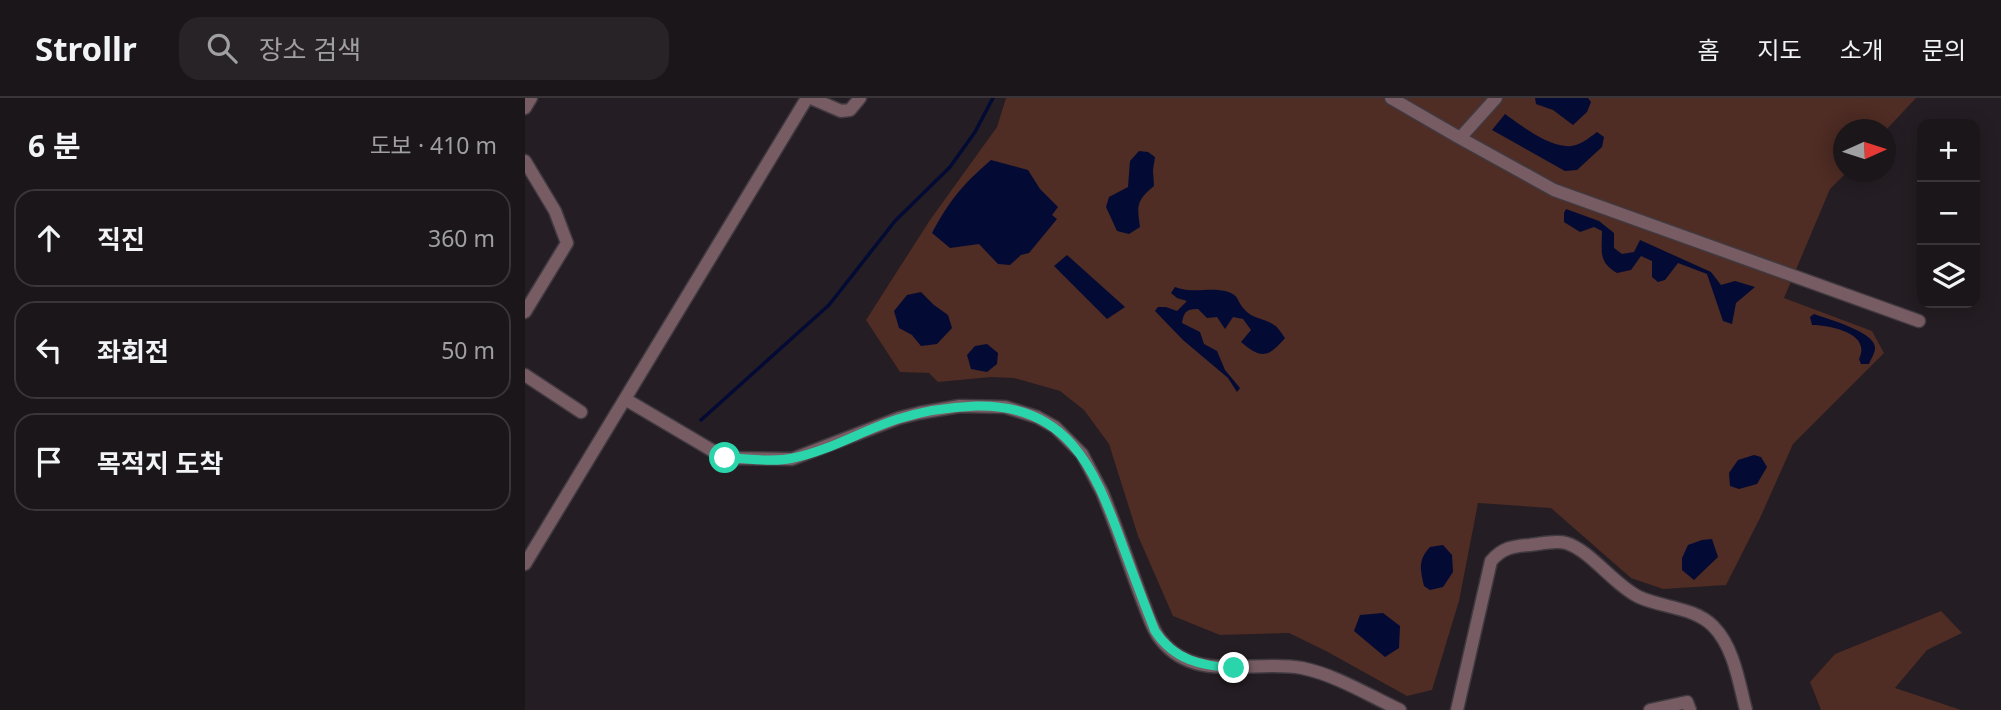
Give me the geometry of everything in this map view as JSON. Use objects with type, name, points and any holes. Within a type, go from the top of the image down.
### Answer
[{"type":"lane","points":[[525,108],[531,98]]},
{"type":"lane","points":[[525,564],[809,98],[841,111],[850,110],[860,98]]},
{"type":"lane","points":[[1391,98],[1554,190],[1919,321]]},
{"type":"lane","points":[[1460,138],[1496,98]]},
{"type":"lane","points":[[525,162],[555,211],[567,243],[525,312]]},
{"type":"lane","points":[[525,375],[581,412]]},
{"type":"lane","points":[[625,399],[725,458],[792,459],[899,418],[960,406],[1005,407],[1037,416],[1055,426],[1070,440],[1091,470],[1106,501],[1155,631],[1172,651],[1190,662],[1204,665],[1234,668],[1275,665],[1314,671],[1399,710]]},
{"type":"lane","points":[[1457,710],[1491,561],[1503,549],[1509,547],[1558,542],[1577,548],[1628,591],[1648,600],[1696,614],[1712,625],[1731,658],[1746,710]]},
{"type":"lane","points":[[1650,710],[1687,702],[1690,710]]},
{"type":"shaded area","points":[[1006,98],[1916,98],[1896,119],[1833,119],[1833,182],[1837,182],[1830,189],[1784,298],[1872,331],[1884,353],[1793,444],[1726,585],[1663,589],[1631,578],[1551,508],[1478,503],[1459,601],[1432,690],[1407,696],[1289,633],[1220,635],[1173,616],[1138,536],[1109,444],[1084,410],[1060,391],[1014,378],[991,377],[938,382],[929,373],[900,372],[866,320],[930,220],[997,127]]},
{"type":"shaded area","points":[[1941,611],[1962,633],[1927,650],[1895,688],[1961,710],[1821,710],[1810,682],[1835,654]]},
{"type":"water","points":[[1535,98],[1588,98],[1591,102],[1587,112],[1573,125],[1553,110],[1536,104]]},
{"type":"water","points":[[1505,114],[1534,134],[1558,145],[1574,146],[1597,132],[1604,137],[1602,147],[1577,170],[1565,171],[1492,130]]},
{"type":"water","points":[[1139,151],[1148,152],[1155,157],[1154,186],[1139,204],[1140,227],[1129,234],[1117,231],[1106,207],[1109,197],[1128,187],[1130,161]]},
{"type":"water","points":[[991,160],[1028,170],[1040,189],[1058,207],[1052,215],[1057,219],[1029,253],[1021,255],[1010,265],[998,264],[979,244],[950,248],[932,233],[957,194]]},
{"type":"water","points":[[1566,209],[1599,221],[1614,233],[1614,248],[1622,254],[1634,252],[1640,240],[1711,272],[1721,285],[1735,281],[1755,287],[1736,303],[1732,324],[1723,321],[1707,274],[1678,263],[1665,280],[1658,282],[1652,277],[1652,261],[1641,256],[1631,270],[1617,273],[1604,260],[1602,231],[1594,227],[1580,232],[1564,222]]},
{"type":"water","points":[[1067,255],[1125,307],[1107,319],[1054,266]]},
{"type":"water","points":[[1175,287],[1230,293],[1247,312],[1275,326],[1285,338],[1269,353],[1259,353],[1241,342],[1251,330],[1243,319],[1233,317],[1225,329],[1217,317],[1207,318],[1198,309],[1186,312],[1182,323],[1200,332],[1204,344],[1217,351],[1225,370],[1240,388],[1237,392],[1228,378],[1183,340],[1155,311],[1158,307],[1166,307],[1177,311],[1187,301],[1171,293]]},
{"type":"water","points":[[921,292],[948,315],[952,328],[937,344],[921,346],[912,335],[899,328],[894,311],[907,295]]},
{"type":"water","points":[[1814,314],[1850,327],[1868,337],[1875,348],[1869,364],[1861,364],[1860,343],[1854,337],[1838,329],[1812,325],[1810,317]]},
{"type":"water","points":[[987,344],[998,353],[997,364],[987,372],[971,369],[967,355],[975,346]]},
{"type":"water","points":[[1754,455],[1761,457],[1767,467],[1757,484],[1739,489],[1730,486],[1729,473],[1738,460]]},
{"type":"water","points":[[1712,539],[1718,557],[1694,580],[1682,570],[1682,558],[1688,545]]},
{"type":"water","points":[[1443,545],[1452,555],[1453,572],[1443,587],[1430,590],[1424,586],[1422,561],[1430,547]]},
{"type":"water","points":[[1383,613],[1400,626],[1399,648],[1385,657],[1354,631],[1360,615]]},
{"type":"waterway","points":[[701,420],[829,305],[895,221],[950,167],[975,132],[993,98]]},
{"type":"route","points":[[725,458],[792,459],[899,418],[960,406],[1005,407],[1037,416],[1055,426],[1070,440],[1091,470],[1161,641],[1190,662],[1234,668]]}]
